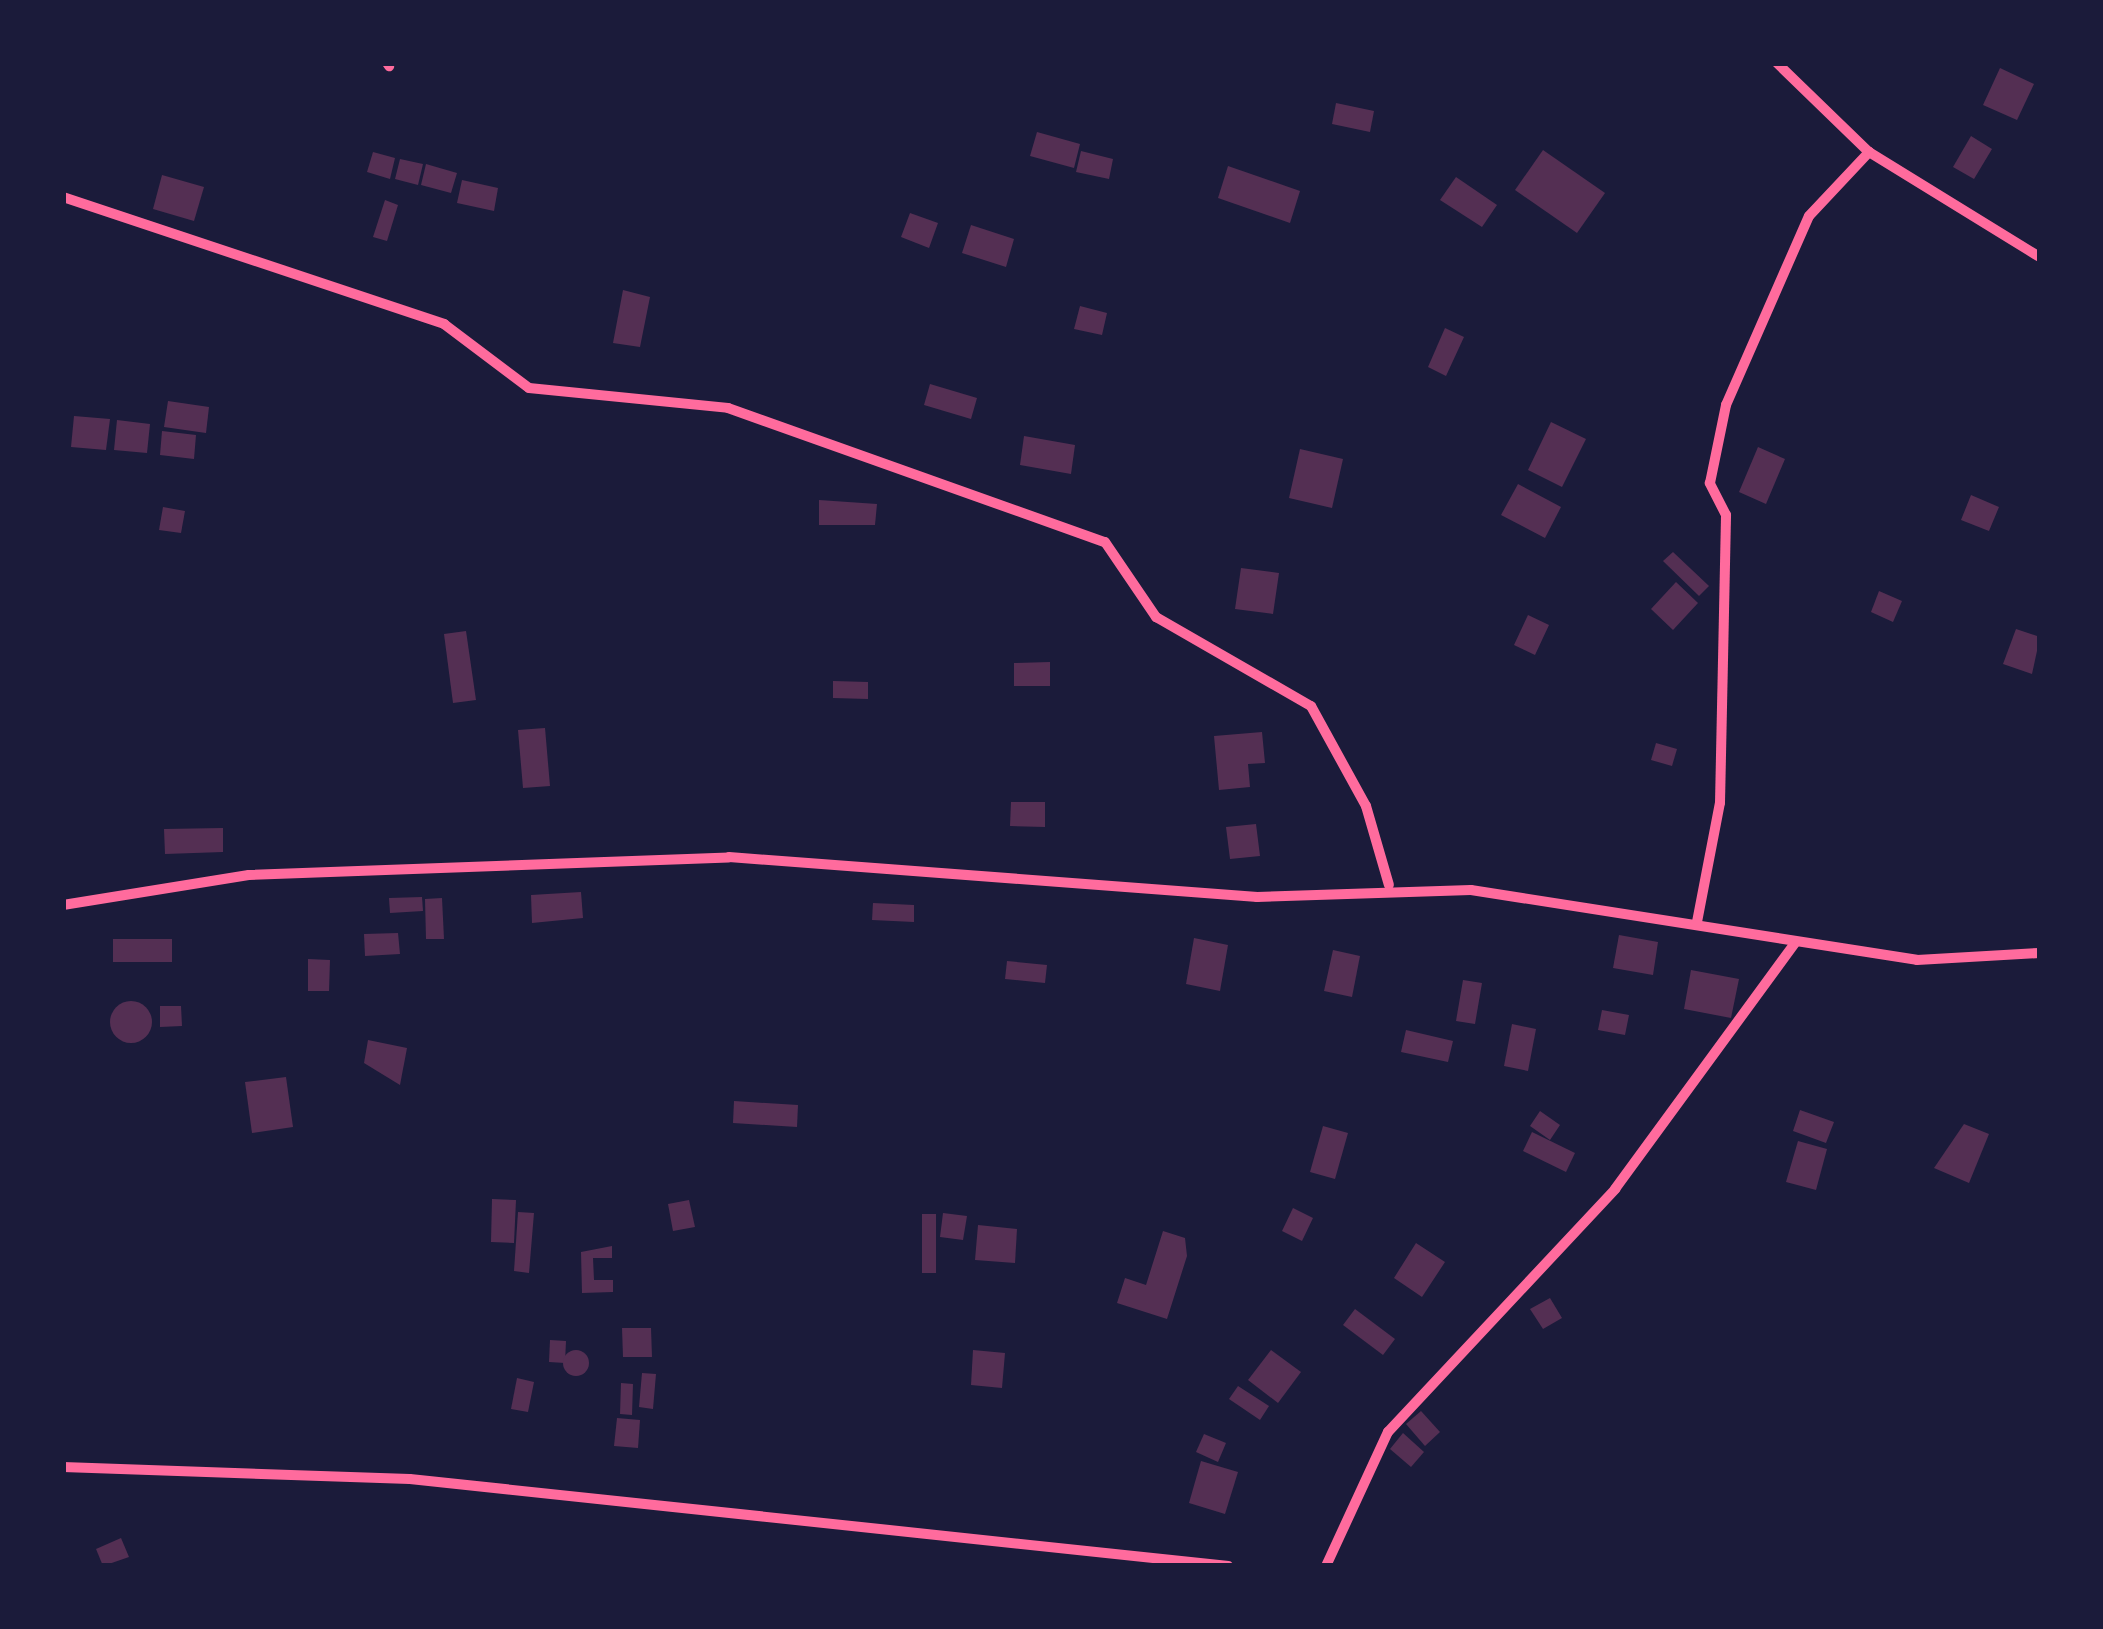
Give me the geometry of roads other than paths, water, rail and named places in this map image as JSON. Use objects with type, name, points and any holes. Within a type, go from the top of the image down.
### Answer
[{"type":"street","points":[[1778,63],[1869,152],[2040,257]]},
{"type":"street","points":[[1697,922],[1720,803],[1726,515],[1710,483],[1726,405],[1809,216],[1869,152]]},
{"type":"street","points":[[63,197],[444,324],[530,388],[728,408],[1105,542],[1156,617],[1311,706],[1366,806],[1389,885]]},
{"type":"street","points":[[63,904],[248,875],[518,857],[897,865],[1257,898],[1389,885],[1697,922],[1795,943],[1917,960],[2040,953]]},
{"type":"street","points":[[1326,1566],[1388,1432],[1615,1189],[1795,943]]},
{"type":"street","points":[[63,1467],[410,1479],[1228,1566]]}]
